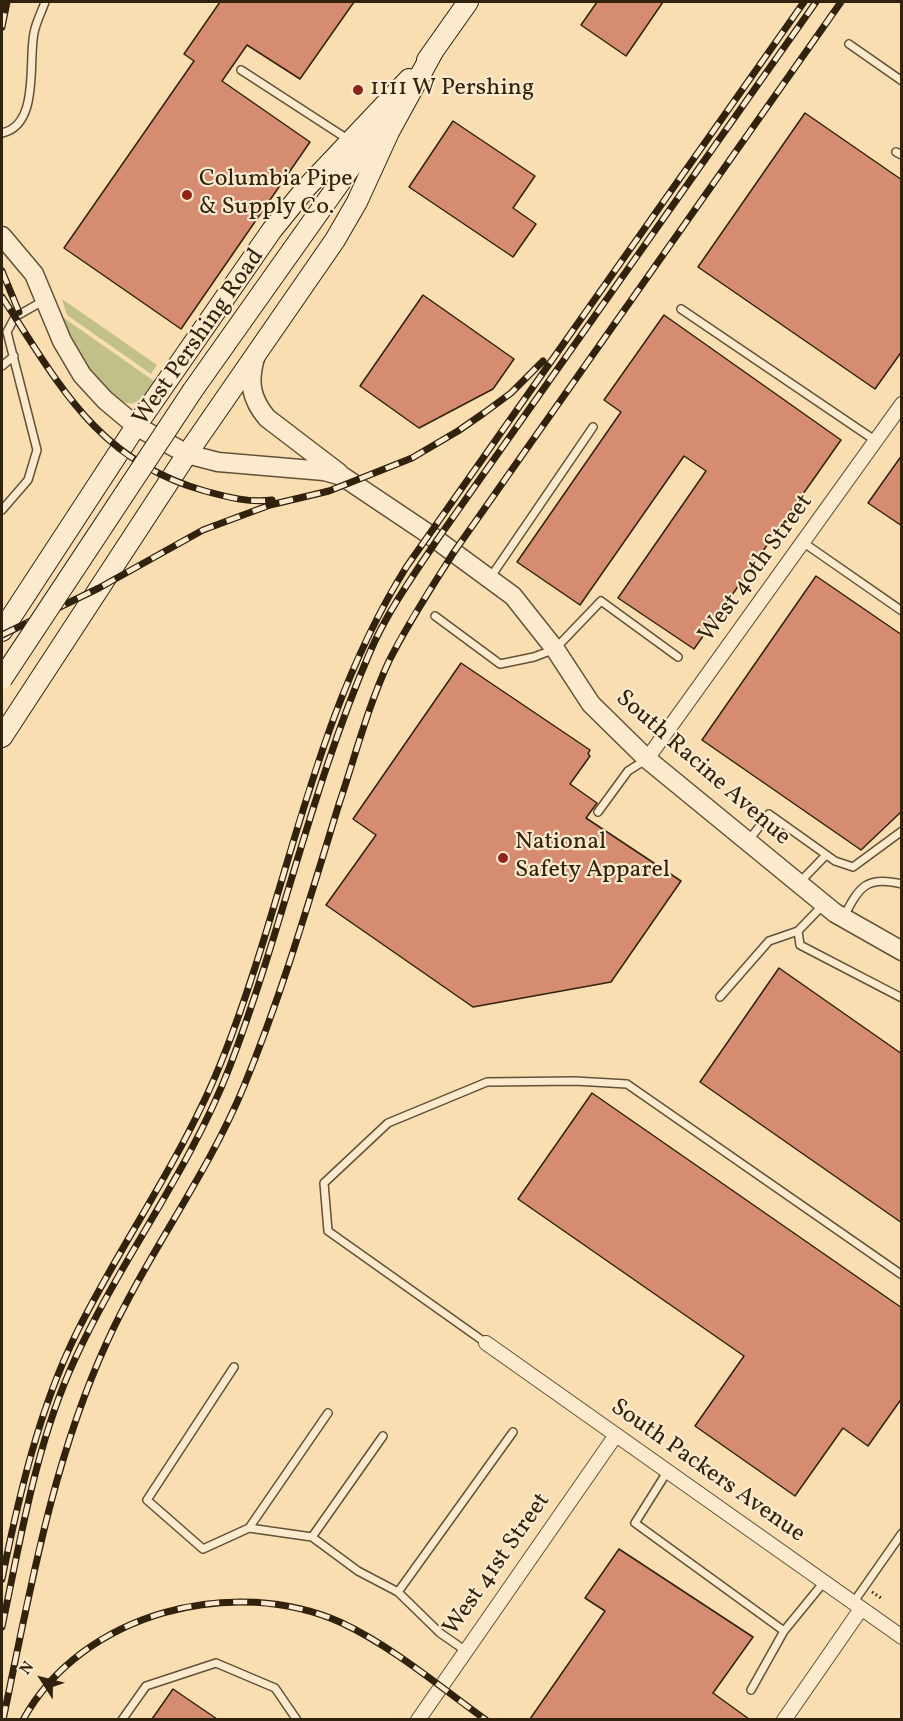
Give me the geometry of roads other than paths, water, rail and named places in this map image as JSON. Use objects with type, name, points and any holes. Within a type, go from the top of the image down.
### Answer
[{"type":"main road","name":"West Pershing Road","points":[[2,679],[193,390],[468,2]]},
{"type":"main road","points":[[2,631],[136,426],[272,230],[306,188],[434,50]]},
{"type":"main road","points":[[2,737],[187,454],[335,240],[353,210],[388,132],[434,50]]},
{"type":"street","name":"South Racine Avenue","points":[[2,236],[34,274],[62,341],[82,375],[105,400],[136,426],[187,454],[218,462],[324,471],[342,476],[513,596],[555,649],[591,704],[647,759],[824,904],[843,918],[902,951]]},
{"type":"street","points":[[256,355],[250,375],[251,391],[258,407],[267,418],[342,476]]},
{"type":"street","name":"West 40th Street","points":[[647,759],[902,404]]},
{"type":"street","name":"South Packers Avenue","points":[[486,1343],[902,1637]]},
{"type":"street","name":"West 41st Street","points":[[418,1719],[616,1435]]},
{"type":"street","points":[[784,1719],[857,1606]]},
{"type":"lane","points":[[2,133],[16,126],[28,105],[34,32],[45,2]]},
{"type":"lane","points":[[849,44],[902,81]]},
{"type":"lane","points":[[241,70],[351,142]]},
{"type":"lane","points":[[2,510],[28,480],[37,450],[14,356],[4,329],[15,317],[45,299]]},
{"type":"lane","points":[[681,309],[876,441]]},
{"type":"lane","points":[[2,366],[14,356]]},
{"type":"lane","points":[[490,578],[593,427]]},
{"type":"lane","points":[[804,543],[902,611]]},
{"type":"lane","points":[[435,616],[500,664],[534,657],[555,649],[601,601],[678,657]]},
{"type":"lane","points":[[598,812],[628,771],[647,759]]},
{"type":"lane","points":[[748,842],[769,814],[826,855],[845,866],[853,867],[902,831]]},
{"type":"lane","points":[[799,883],[826,855]]},
{"type":"lane","points":[[843,918],[858,889],[866,884],[885,880],[902,884]]},
{"type":"lane","points":[[720,997],[769,941],[798,931],[824,904]]},
{"type":"lane","points":[[798,931],[800,945],[902,998]]},
{"type":"lane","points":[[486,1343],[328,1231],[324,1183],[388,1123],[487,1082],[575,1081],[627,1084],[902,1275]]},
{"type":"lane","points":[[234,1367],[147,1500],[203,1549],[249,1528],[328,1413]]},
{"type":"lane","points":[[398,1592],[513,1432]]},
{"type":"lane","points":[[312,1537],[383,1436]]},
{"type":"lane","points":[[667,1472],[635,1523],[784,1631]]},
{"type":"lane","points":[[249,1528],[312,1537],[358,1571],[398,1592],[440,1633],[466,1651]]},
{"type":"lane","points":[[857,1606],[902,1533]]},
{"type":"lane","points":[[751,1690],[784,1631],[824,1582]]},
{"type":"lane","points":[[122,1719],[146,1686],[216,1663],[275,1688],[297,1719]]},
{"type":"railway","points":[[2,27],[7,2]]},
{"type":"railway","points":[[2,1579],[23,1484],[52,1391],[77,1332],[95,1297],[173,1161],[209,1091],[246,994],[325,743],[348,682],[375,623],[407,566],[804,2]]},
{"type":"railway","points":[[2,1627],[31,1491],[61,1391],[93,1322],[195,1142],[230,1066],[266,963],[331,754],[349,703],[384,623],[437,540],[816,2]]},
{"type":"railway","points":[[3,1720],[44,1528],[71,1434],[88,1387],[123,1309],[213,1152],[244,1086],[283,981],[362,732],[389,661],[454,552],[841,2]]},
{"type":"railway","points":[[2,271],[19,312]]},
{"type":"railway","points":[[2,297],[63,389],[108,439],[136,460],[168,478],[230,497],[246,500],[272,500]]},
{"type":"railway","points":[[2,635],[99,588],[203,530],[270,505],[329,491],[412,458],[484,413],[511,393],[543,361]]},
{"type":"railway","points":[[23,1720],[49,1683],[83,1652],[121,1629],[164,1613],[209,1604],[255,1602],[300,1609],[342,1623],[398,1656],[486,1720]]},
{"type":"place","name":"1111 W Pershing","points":[[358,90]]},
{"type":"place","name":"Columbia Pipe & Supply Co.","points":[[187,195]]},
{"type":"place","name":"National Safety Apparel","points":[[503,858]]}]
